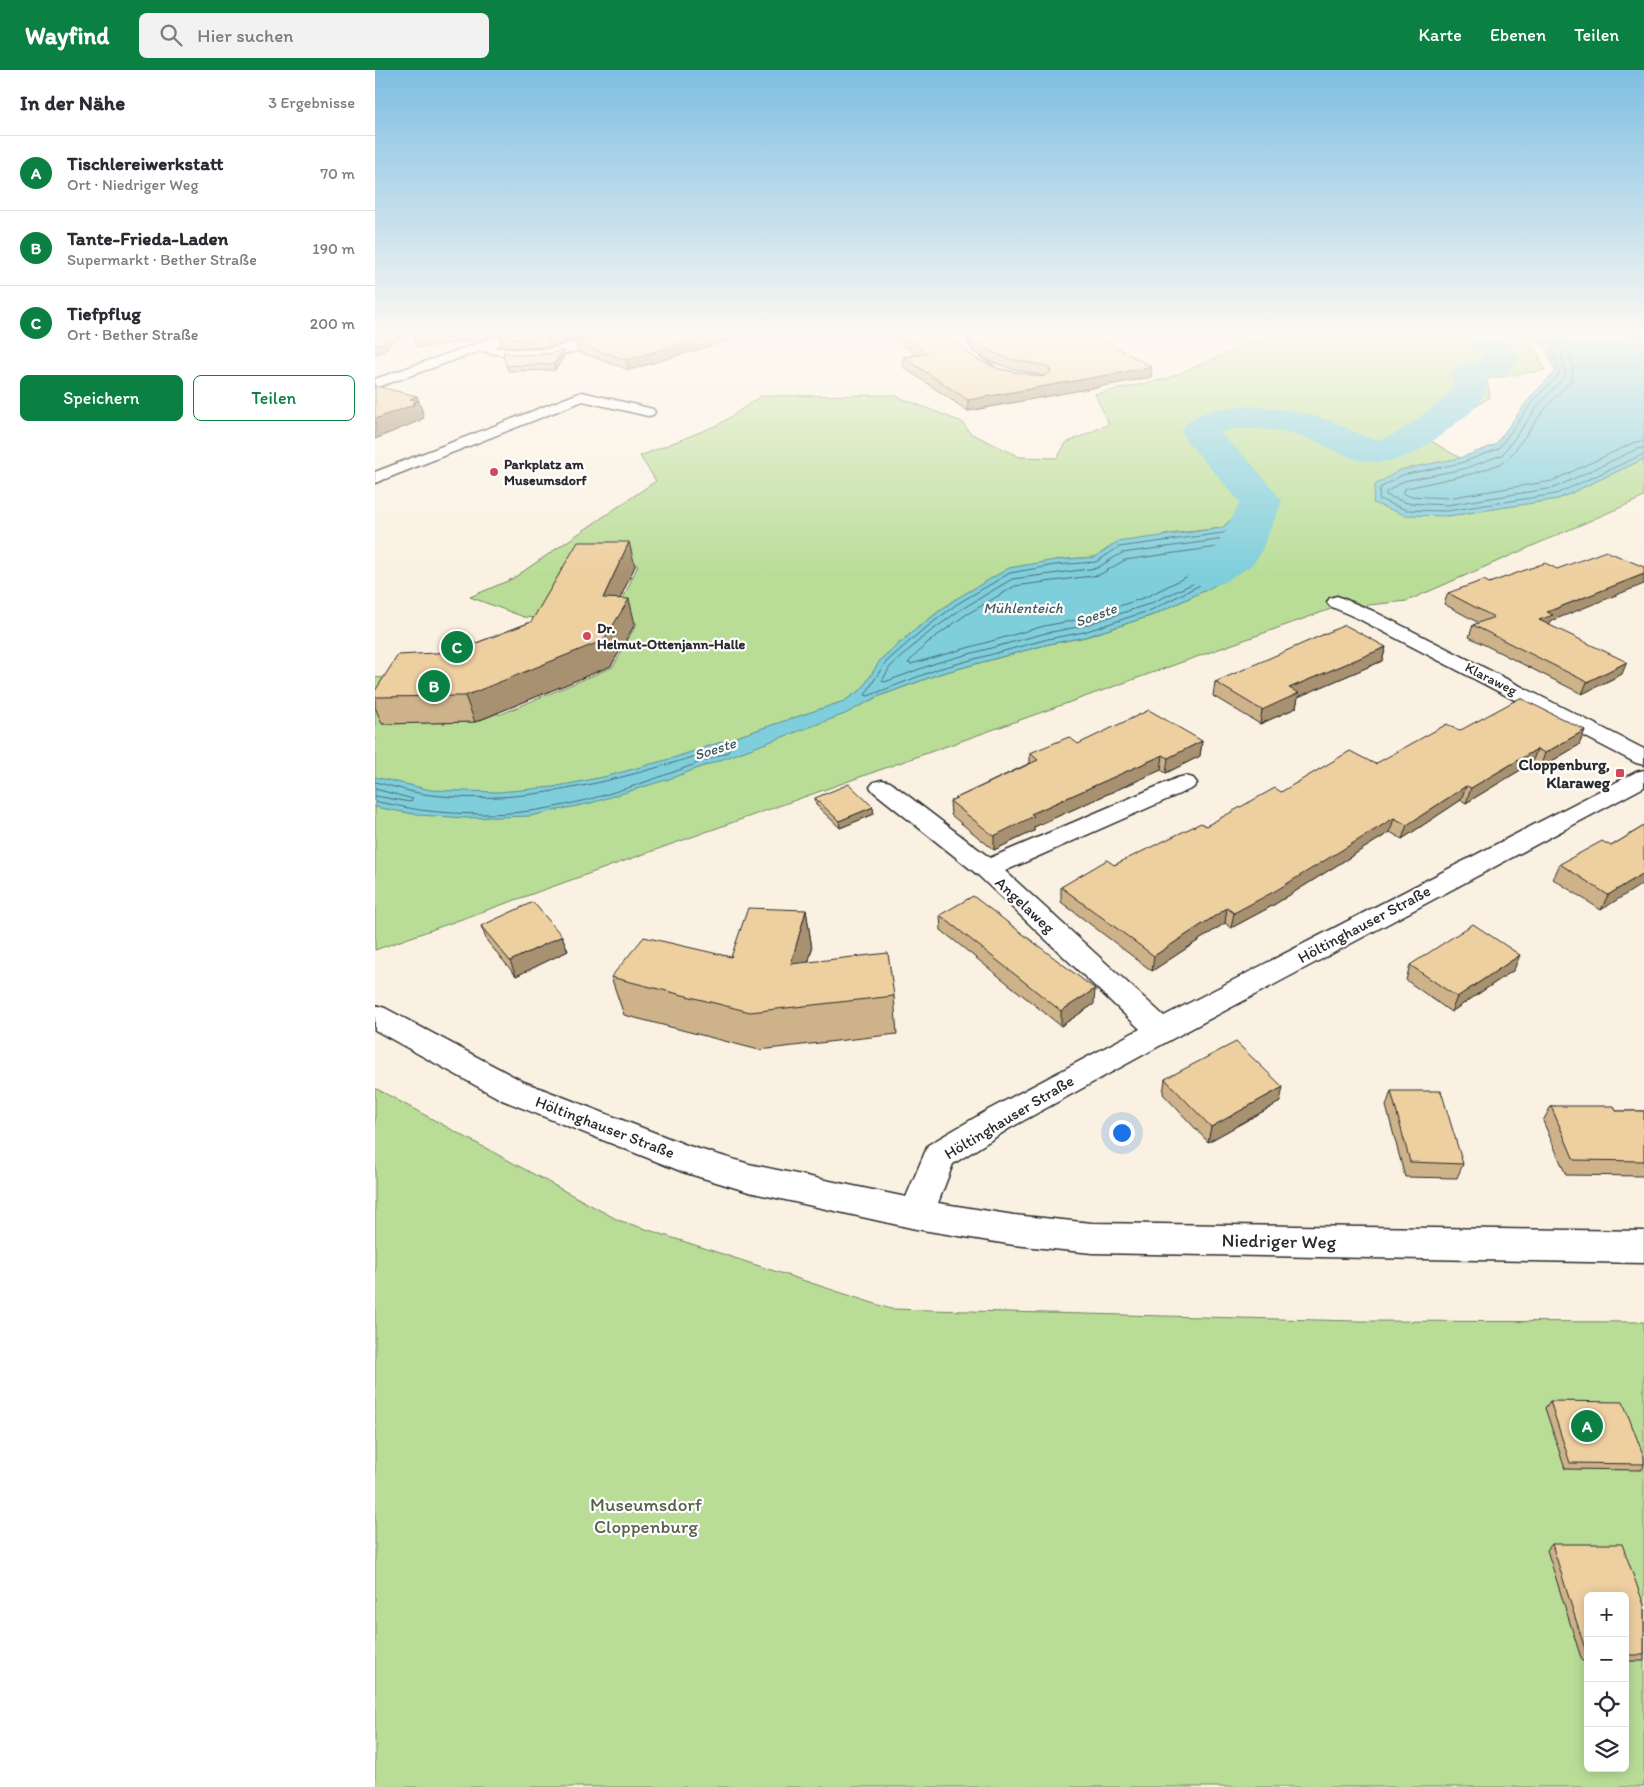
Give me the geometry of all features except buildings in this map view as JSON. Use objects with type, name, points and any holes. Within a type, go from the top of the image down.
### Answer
[{"type":"street","points":[[375,478],[536,414]]},
{"type":"street","name":"Klaraweg","points":[[1337,602],[1366,615],[1644,758]]},
{"type":"street","name":"Höltinghauser Straße","points":[[375,1016],[513,1091],[683,1158],[749,1178],[916,1214],[940,1155],[999,1119],[1161,1031],[1644,777]]},
{"type":"street","points":[[987,869],[1185,783]]},
{"type":"street","name":"Angelaweg","points":[[882,787],[987,869],[1161,1031]]},
{"type":"street","name":"Niedriger Weg","points":[[916,1214],[1014,1230],[1092,1238],[1644,1247]]},
{"type":"green space","points":[[734,414],[942,414],[962,422],[970,433],[1020,457],[1057,458],[1066,443],[1109,424],[1104,414],[1463,414],[1426,438],[1460,458],[1400,470],[1448,516],[1558,499],[1644,459],[1644,497],[1407,601],[1331,609],[375,950],[375,677],[408,681],[383,724],[475,722],[498,713],[499,715],[613,667],[637,623],[613,622],[638,565],[582,565],[552,619],[524,617],[470,597],[512,579],[656,481],[640,456],[718,425]],"holes":[[[1252,501],[1208,589],[1153,615],[1086,637],[1049,644],[939,674],[877,697],[881,659],[954,600],[1055,560],[1095,557],[1168,534],[1222,528]]]},
{"type":"green space","name":"Museumsdorf Cloppenburg","points":[[375,1088],[618,1220],[891,1309],[1356,1321],[1644,1322],[1644,1787],[375,1787]]},
{"type":"water","points":[[1518,414],[1644,414],[1644,459],[1558,499],[1448,516],[1405,515],[1373,503],[1375,485],[1400,470],[1460,458],[1495,445]]},
{"type":"water","name":"Mühlenteich","points":[[1252,501],[1269,502],[1268,523],[1249,566],[1208,589],[1153,615],[1085,637],[1049,644],[939,674],[877,697],[845,714],[669,779],[591,803],[530,816],[466,818],[419,815],[375,807],[375,777],[431,790],[499,792],[553,787],[608,776],[673,758],[844,701],[862,689],[881,659],[916,629],[954,600],[1009,568],[1055,560],[1095,557],[1117,542],[1222,528]]},
{"type":"waterway","name":"Soeste","points":[[1207,573],[1237,554],[1261,501],[1238,473],[1205,440],[1200,430],[1210,423],[1242,418],[1283,421],[1322,431],[1364,449],[1381,451],[1391,449],[1412,438],[1444,414]]},
{"type":"place","name":"Parkplatz am Museumsdorf","points":[[494,472]]},
{"type":"place","name":"Dr. Helmut-Ottenjann-Halle","points":[[587,636]]},
{"type":"place","name":"Tiefpflug","points":[[457,647]]},
{"type":"place","name":"Tante-Frieda-Laden","points":[[434,686]]},
{"type":"place","name":"Cloppenburg, Klaraweg","points":[[1620,773]]},
{"type":"place","name":"Tischlereiwerkstatt","points":[[1587,1426]]}]
